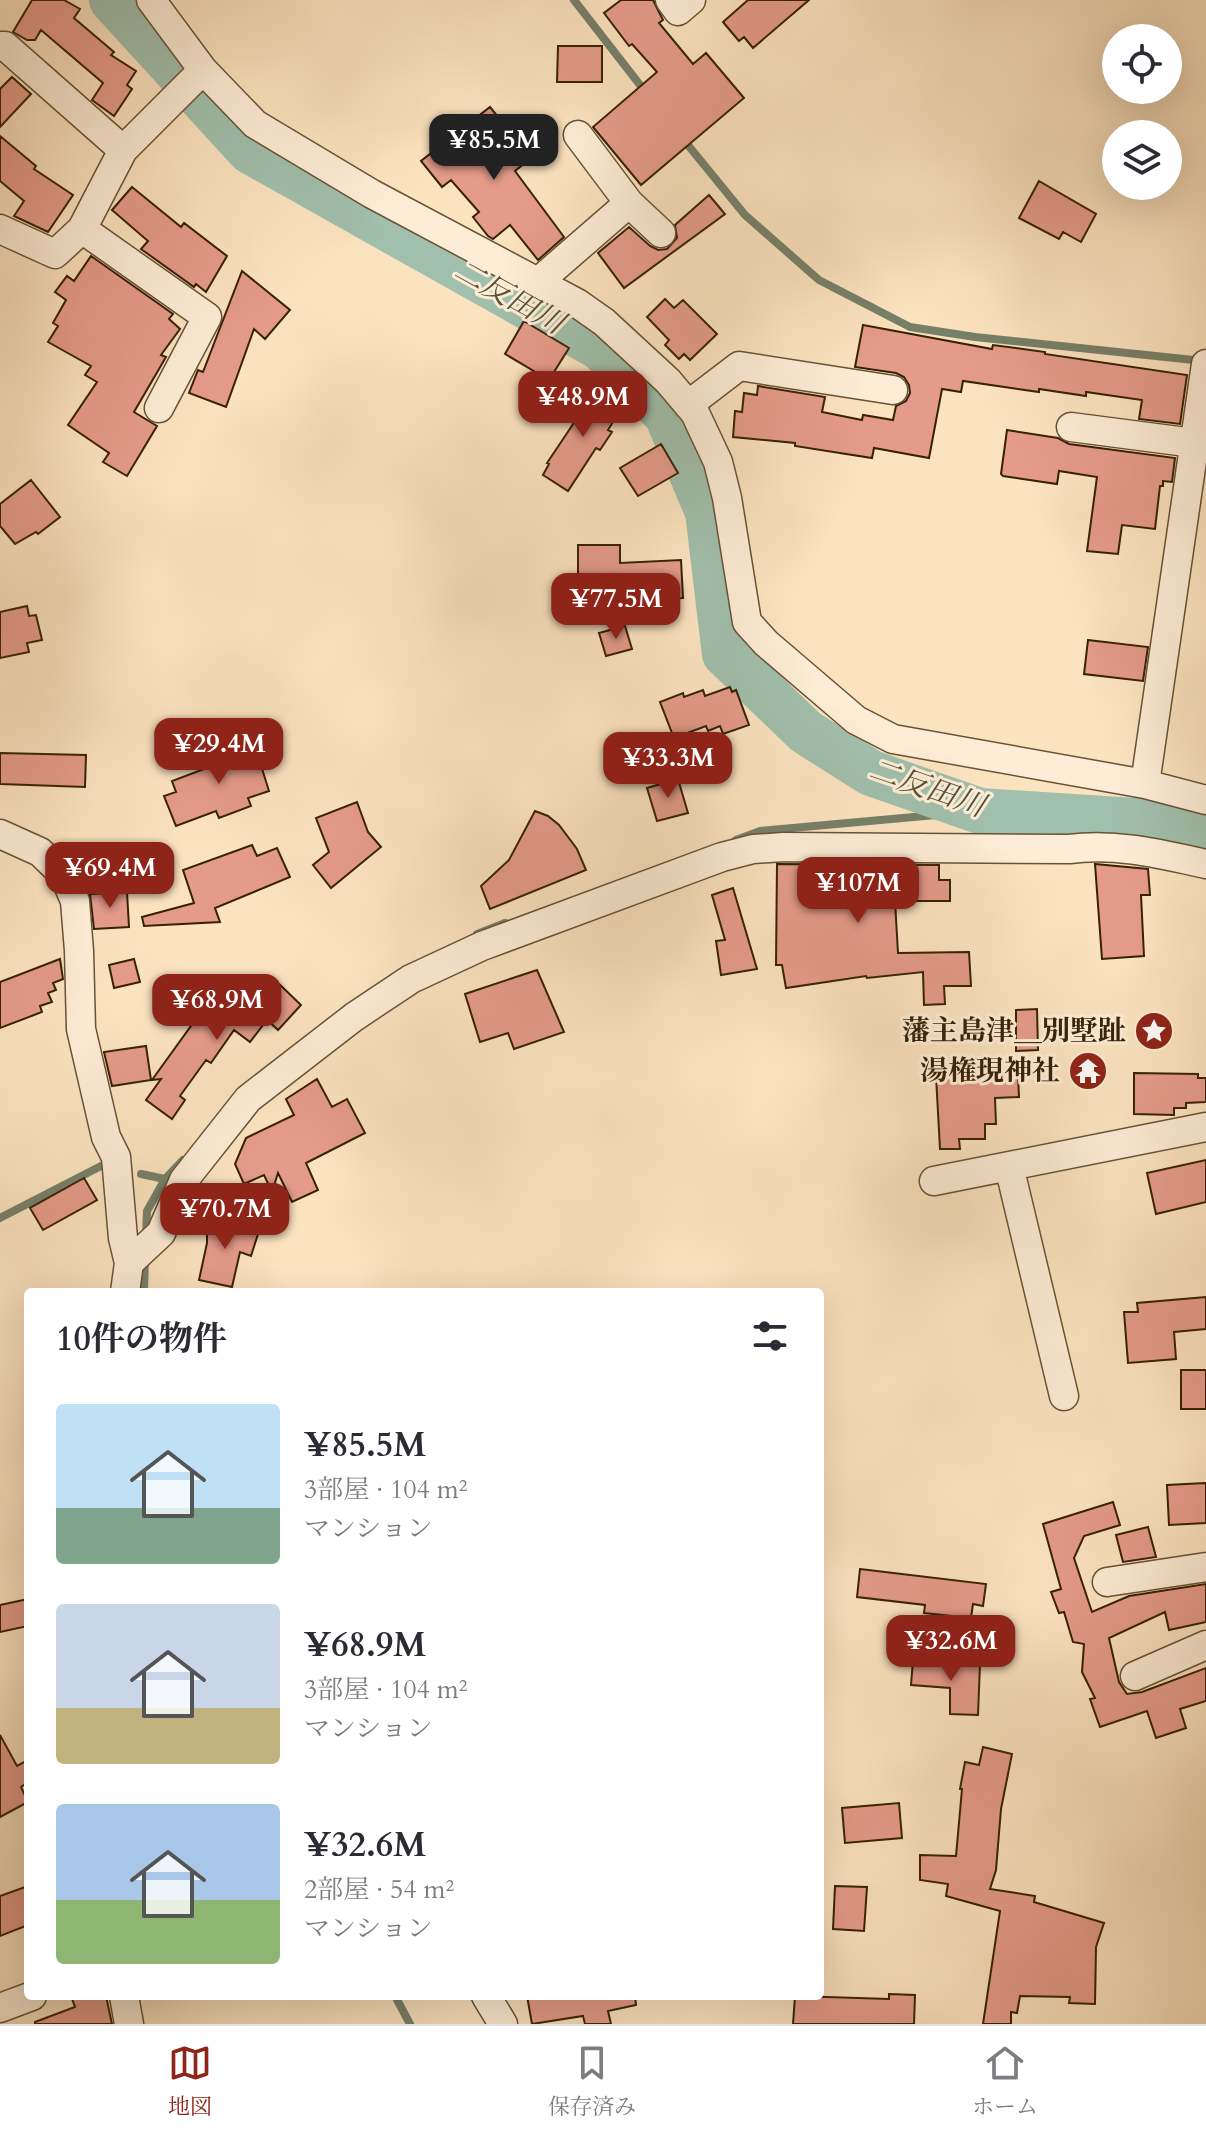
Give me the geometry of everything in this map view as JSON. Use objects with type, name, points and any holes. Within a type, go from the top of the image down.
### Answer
[{"type":"street","points":[[151,0],[203,70],[255,124],[372,194],[491,260],[577,303],[604,322],[668,381],[695,413],[718,462],[727,498],[747,622],[766,643],[856,720],[893,739],[1145,784],[1206,800]]},
{"type":"street","points":[[670,0],[678,11],[691,0]]},
{"type":"street","points":[[0,46],[5,46],[123,150]]},
{"type":"street","points":[[0,229],[55,254],[82,229],[123,150],[203,70]]},
{"type":"street","points":[[578,135],[629,203],[661,233]]},
{"type":"street","points":[[538,282],[629,203]]},
{"type":"street","points":[[82,229],[207,317],[159,408]]},
{"type":"street","points":[[688,405],[739,366],[893,390]]},
{"type":"street","points":[[1145,784],[1205,371]]},
{"type":"street","points":[[1071,427],[1194,443]]},
{"type":"street","points":[[0,834],[40,852],[64,875],[75,901],[81,1029],[106,1137],[116,1157],[123,1238],[129,1263],[126,1288]]},
{"type":"street","points":[[129,1263],[161,1233],[184,1180],[248,1099],[354,1017],[411,979],[482,946],[722,857],[753,849],[784,847],[1069,849],[1109,846],[1134,848],[1206,864]]},
{"type":"street","points":[[934,1181],[1206,1127]]},
{"type":"street","points":[[1009,1166],[1064,1396]]},
{"type":"street","points":[[1107,1582],[1206,1567]]},
{"type":"street","points":[[1135,1676],[1206,1645]]},
{"type":"street","points":[[0,2008],[24,1999]]},
{"type":"street","points":[[125,2000],[129,2024]]},
{"type":"street","points":[[488,2000],[503,2024]]},
{"type":"building","points":[[32,0],[64,0],[80,9],[74,18],[114,52],[111,55],[136,71],[127,85],[132,89],[114,116],[92,100],[103,83],[41,30],[35,40],[27,40],[13,32]]},
{"type":"building","points":[[621,0],[653,0],[663,20],[659,23],[693,64],[706,53],[744,98],[641,185],[593,127],[657,72],[632,44],[629,46],[604,13]]},
{"type":"building","points":[[748,0],[809,0],[753,48],[744,37],[739,41],[723,22]]},
{"type":"building","points":[[558,46],[602,46],[602,82],[557,82]]},
{"type":"building","points":[[12,77],[31,94],[0,127],[0,89]]},
{"type":"building","points":[[490,107],[531,158],[515,171],[564,237],[538,260],[510,225],[493,239],[488,236],[473,217],[479,212],[451,180],[442,187],[421,161]]},
{"type":"building","points":[[0,136],[36,166],[34,169],[73,195],[48,232],[14,216],[24,201],[0,181]]},
{"type":"building","points":[[1039,181],[1096,214],[1081,242],[1063,232],[1059,239],[1019,218]]},
{"type":"building","points":[[132,187],[181,227],[184,223],[227,256],[206,292],[196,284],[194,287],[141,249],[148,241],[112,210]]},
{"type":"building","points":[[709,195],[725,214],[624,288],[598,253],[629,227],[650,246],[658,250],[667,249],[677,238],[675,225]]},
{"type":"building","points":[[91,256],[173,314],[169,319],[180,329],[161,355],[166,357],[134,412],[157,426],[127,476],[103,462],[109,453],[68,425],[97,382],[85,375],[91,366],[48,342],[58,326],[53,323],[66,300],[55,292],[67,276],[74,281]]},
{"type":"building","points":[[242,271],[290,310],[265,339],[254,329],[226,407],[189,393],[198,370],[203,372]]},
{"type":"building","points":[[665,299],[674,308],[683,300],[717,334],[690,360],[684,354],[679,359],[665,345],[669,340],[647,317]]},
{"type":"building","points":[[524,321],[569,348],[549,380],[505,354]]},
{"type":"building","points":[[863,325],[992,349],[993,345],[1187,375],[1180,424],[1139,419],[1142,400],[1086,392],[1086,396],[1039,389],[1039,392],[963,381],[961,392],[942,389],[929,458],[874,448],[872,458],[795,446],[795,443],[733,437],[735,411],[742,412],[744,393],[757,395],[758,386],[825,397],[822,412],[862,420],[863,415],[893,420],[896,406],[906,401],[910,393],[909,385],[904,377],[896,373],[855,367]]},
{"type":"building","points":[[598,387],[624,404],[608,430],[612,432],[600,450],[596,448],[568,491],[543,475],[547,463]]},
{"type":"building","points":[[1007,430],[1058,438],[1069,444],[1175,458],[1172,482],[1163,481],[1163,486],[1160,486],[1155,529],[1122,525],[1118,554],[1087,551],[1097,477],[1059,471],[1057,484],[1003,476]]},
{"type":"building","points":[[661,444],[678,473],[638,496],[620,468]]},
{"type":"building","points":[[31,480],[60,517],[38,534],[36,532],[15,544],[0,526],[0,504]]},
{"type":"building","points":[[578,545],[620,545],[620,563],[681,560],[683,598],[655,599],[656,620],[637,621],[636,584],[578,584]]},
{"type":"building","points":[[27,606],[29,616],[36,615],[42,640],[27,643],[29,652],[0,658],[0,612]]},
{"type":"building","points":[[625,626],[632,649],[606,656],[599,633]]},
{"type":"building","points":[[1088,640],[1148,647],[1143,681],[1084,674]]},
{"type":"building","points":[[730,687],[732,692],[736,690],[749,725],[723,734],[720,726],[708,731],[706,726],[674,738],[660,702],[683,693],[684,697],[703,690],[705,696]]},
{"type":"building","points":[[253,740],[269,791],[248,798],[251,806],[219,818],[216,811],[176,826],[164,796],[176,792],[172,781],[212,766],[209,759]]},
{"type":"building","points":[[0,753],[86,755],[85,787],[0,784]]},
{"type":"building","points":[[678,779],[688,813],[657,821],[647,788]]},
{"type":"building","points":[[357,802],[368,832],[381,847],[331,888],[313,865],[329,852],[316,818]]},
{"type":"building","points":[[535,811],[559,825],[577,849],[586,870],[490,909],[481,886],[509,860]]},
{"type":"building","points":[[252,845],[257,856],[277,848],[290,877],[215,908],[220,922],[144,926],[142,917],[194,903],[183,870]]},
{"type":"building","points":[[777,864],[939,865],[939,880],[950,880],[950,901],[895,901],[898,953],[969,952],[971,986],[944,986],[945,1004],[924,1005],[923,972],[866,976],[786,988],[782,965],[776,965]]},
{"type":"building","points":[[1095,864],[1148,869],[1150,895],[1141,895],[1144,956],[1102,959]]},
{"type":"building","points":[[733,888],[757,969],[721,975],[716,941],[725,940],[712,895]]},
{"type":"building","points":[[127,892],[129,927],[94,929],[90,894]]},
{"type":"building","points":[[60,959],[63,979],[53,983],[56,990],[48,993],[52,1002],[40,1006],[42,1012],[0,1028],[0,982]]},
{"type":"building","points":[[134,959],[140,982],[114,988],[109,965]]},
{"type":"building","points":[[537,970],[564,1032],[514,1049],[508,1033],[480,1042],[465,994]]},
{"type":"building","points":[[275,980],[301,1005],[278,1030],[267,1020],[250,1042],[234,1030],[211,1063],[206,1060],[180,1096],[185,1100],[172,1119],[146,1100],[161,1079],[152,1080],[201,1012],[211,1019],[230,996],[247,1009]]},
{"type":"building","points":[[1037,1009],[1038,1050],[1016,1051],[1016,1010]]},
{"type":"building","points":[[146,1046],[151,1080],[112,1086],[104,1052]]},
{"type":"building","points":[[1134,1073],[1198,1074],[1198,1078],[1206,1078],[1206,1102],[1186,1103],[1186,1108],[1174,1108],[1174,1115],[1134,1114]]},
{"type":"building","points":[[1018,1074],[1019,1097],[995,1098],[996,1124],[985,1124],[985,1139],[959,1139],[960,1149],[940,1149],[936,1076]]},
{"type":"building","points":[[317,1079],[332,1107],[347,1099],[365,1133],[306,1163],[318,1190],[292,1202],[278,1173],[272,1192],[264,1175],[244,1184],[235,1164],[246,1138],[294,1115],[286,1099]]},
{"type":"building","points":[[1206,1160],[1206,1202],[1156,1214],[1147,1173]]},
{"type":"building","points":[[84,1178],[97,1200],[43,1230],[30,1208]]},
{"type":"building","points":[[207,1220],[230,1220],[230,1224],[258,1234],[251,1256],[240,1252],[232,1287],[199,1280],[207,1243]]},
{"type":"building","points":[[1206,1297],[1206,1329],[1174,1332],[1176,1359],[1128,1363],[1124,1312],[1138,1312],[1137,1303]]},
{"type":"building","points":[[1181,1370],[1206,1370],[1206,1409],[1181,1409]]},
{"type":"building","points":[[1206,1483],[1206,1523],[1169,1525],[1167,1485]]},
{"type":"building","points":[[1113,1502],[1120,1525],[1084,1536],[1074,1558],[1092,1612],[1129,1596],[1206,1584],[1206,1622],[1169,1630],[1165,1612],[1109,1638],[1119,1682],[1127,1694],[1142,1692],[1206,1668],[1206,1701],[1180,1709],[1186,1728],[1156,1738],[1147,1711],[1100,1727],[1090,1699],[1095,1698],[1082,1672],[1084,1644],[1073,1642],[1064,1612],[1059,1613],[1051,1592],[1061,1589],[1043,1524]]},
{"type":"building","points":[[1148,1527],[1156,1557],[1123,1562],[1116,1535]]},
{"type":"building","points":[[860,1569],[986,1584],[983,1606],[973,1604],[971,1618],[924,1613],[925,1605],[857,1597]]},
{"type":"building","points":[[24,1600],[24,1627],[0,1632],[0,1605]]},
{"type":"building","points":[[913,1660],[980,1664],[978,1715],[950,1714],[950,1688],[911,1685]]},
{"type":"building","points":[[0,1735],[17,1766],[24,1762],[24,1785],[21,1787],[24,1804],[0,1817]]},
{"type":"building","points":[[983,1747],[1012,1754],[1001,1809],[996,1870],[990,1889],[1035,1896],[1034,1902],[1104,1923],[1096,1947],[1095,2004],[1069,2003],[1070,1997],[1020,1996],[1017,2013],[1011,2012],[1011,2024],[983,2024],[1000,1911],[946,1896],[948,1884],[920,1880],[920,1855],[956,1856],[960,1789],[965,1762],[979,1765]]},
{"type":"building","points":[[899,1803],[902,1838],[845,1843],[842,1808]]},
{"type":"building","points":[[835,1886],[867,1887],[864,1931],[833,1929]]},
{"type":"building","points":[[24,1887],[24,1927],[0,1936],[0,1896]]},
{"type":"building","points":[[889,1994],[915,1995],[914,2024],[793,2024],[795,2000],[824,2000],[824,1997],[889,1999]]},
{"type":"building","points":[[72,2000],[107,2000],[112,2024],[35,2024],[35,2022],[75,2007]]},
{"type":"building","points":[[528,2000],[635,2000],[636,2005],[608,2011],[611,2024],[585,2024],[583,2016],[532,2024]]},
{"type":"waterway","name":"二反田川","points":[[112,0],[250,151],[601,348],[667,415],[708,512],[725,654],[806,732],[871,773],[980,811],[1136,821],[1206,837]]},
{"type":"waterway","points":[[574,0],[647,94]]},
{"type":"waterway","points":[[683,139],[745,215],[819,280],[910,327],[975,337],[1203,361]]},
{"type":"waterway","points":[[736,840],[760,831],[980,811]]},
{"type":"waterway","points":[[477,934],[505,923]]},
{"type":"waterway","points":[[141,1174],[165,1179],[183,1160]]},
{"type":"waterway","points":[[0,1218],[101,1166]]},
{"type":"waterway","points":[[146,1235],[147,1211],[165,1179]]},
{"type":"waterway","points":[[144,1288],[145,1257]]},
{"type":"waterway","points":[[397,2000],[410,2024]]},
{"type":"place","name":"藩主島津＿別墅趾","points":[[1154,1031]]},
{"type":"place","name":"湯権現神社","points":[[1088,1071]]}]
